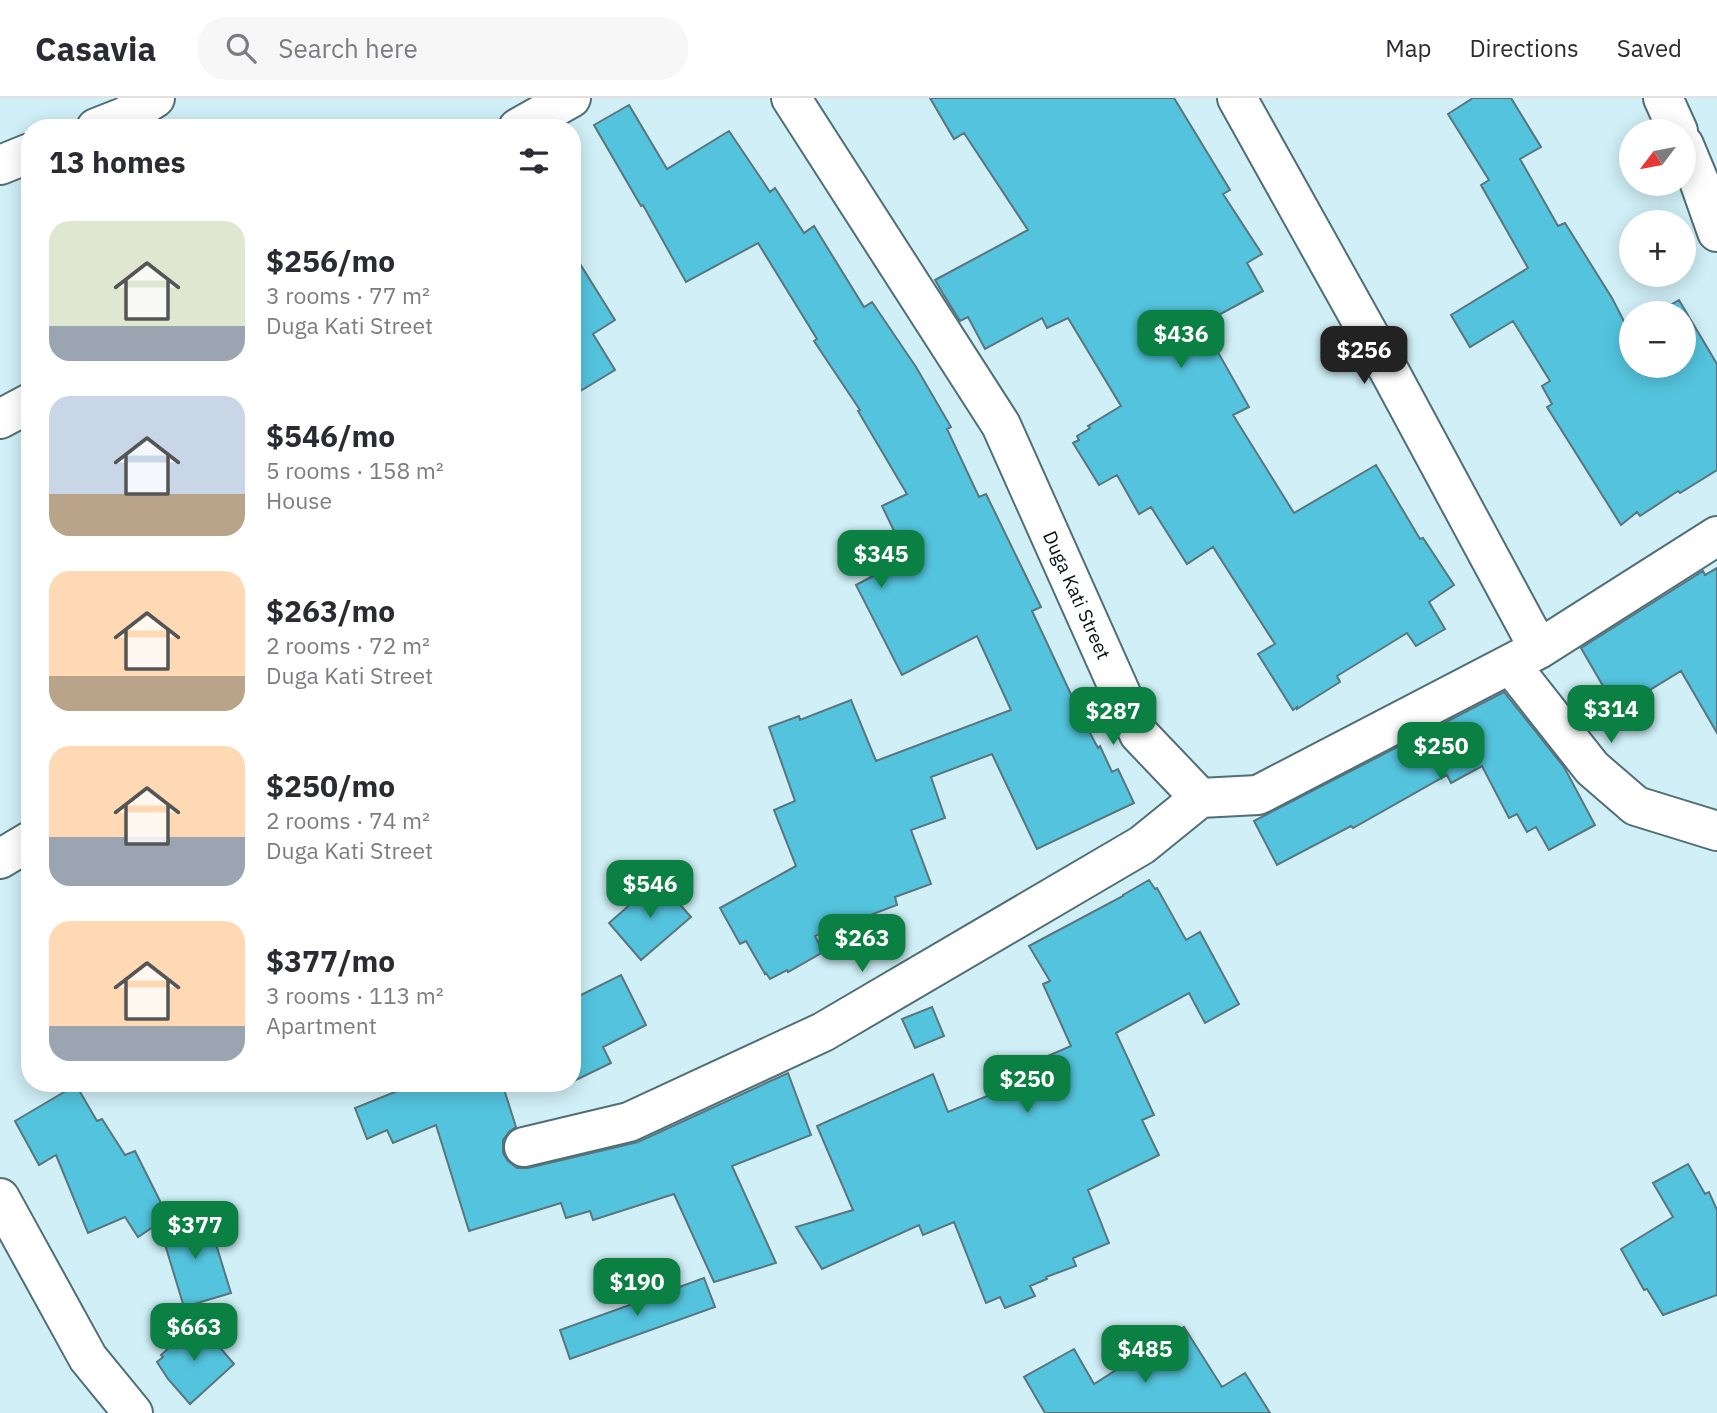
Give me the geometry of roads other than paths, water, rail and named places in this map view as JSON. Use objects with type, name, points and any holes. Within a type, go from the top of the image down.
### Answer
[{"type":"street","points":[[119,119],[155,98]]},
{"type":"street","points":[[534,119],[571,98]]},
{"type":"street","name":"Duga Kati Street","points":[[791,98],[1001,425],[1139,734],[1200,799]]},
{"type":"street","points":[[1237,98],[1392,376],[1525,657],[1591,768],[1636,806],[1717,831]]},
{"type":"street","points":[[1663,98],[1673,119]]},
{"type":"street","points":[[0,165],[21,157]]},
{"type":"street","points":[[1696,174],[1717,232]]},
{"type":"street","points":[[0,419],[21,407]]},
{"type":"street","points":[[524,1147],[629,1122],[822,1032],[1142,845],[1200,799],[1258,795],[1525,657],[1717,536]]},
{"type":"street","points":[[0,859],[21,846]]},
{"type":"street","points":[[0,1198],[88,1357],[133,1413]]}]
